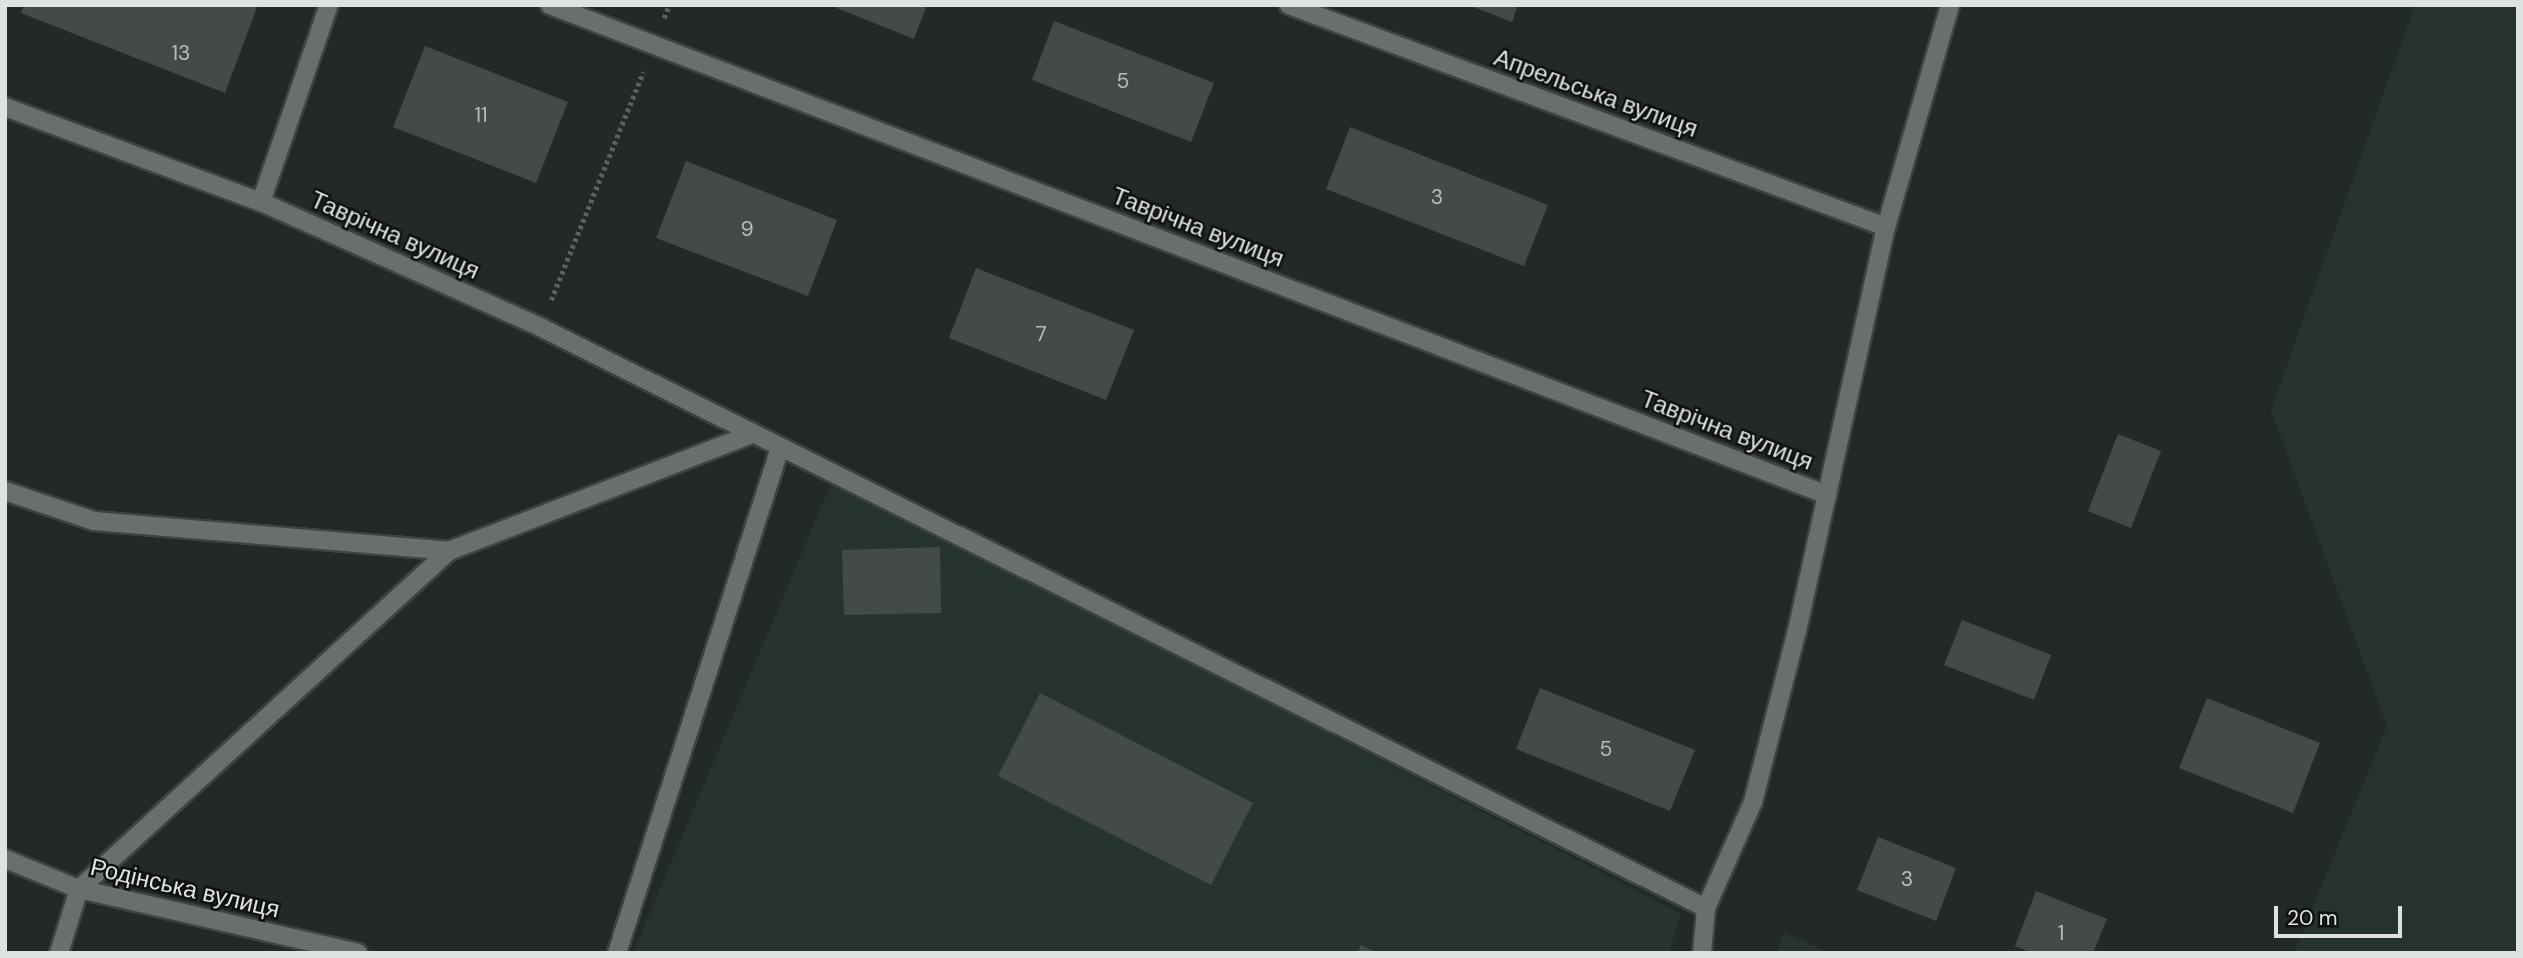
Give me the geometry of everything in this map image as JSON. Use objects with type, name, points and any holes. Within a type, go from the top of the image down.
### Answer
[{"type":"street","points":[[261,202],[329,5]]},
{"type":"street","name":"Таврічна вулиця","points":[[550,5],[1827,495]]},
{"type":"street","name":"Апрельська вулиця","points":[[1289,5],[1886,227]]},
{"type":"street","points":[[1702,953],[1706,908],[1753,802],[1827,495],[1886,227],[1950,5]]},
{"type":"street","name":"Таврічна вулиця","points":[[5,107],[261,202],[540,327],[1706,908]]},
{"type":"street","points":[[59,953],[79,889],[449,551],[752,434]]},
{"type":"street","points":[[617,953],[780,447]]},
{"type":"street","points":[[5,491],[94,521],[449,551]]},
{"type":"street","name":"Родінська вулиця","points":[[5,859],[79,889],[358,953]]},
{"type":"path","points":[[540,327],[669,5]]},
{"type":"shaded area","points":[[2415,5],[2518,5],[2518,953],[2294,953],[2387,726],[2271,410]]},
{"type":"shaded area","points":[[832,481],[1681,913],[1669,953],[633,953]]},
{"type":"shaded area","points":[[1784,932],[1830,953],[1777,953]]},
{"type":"building","points":[[24,5],[258,5],[225,93],[21,13]]},
{"type":"building","points":[[829,5],[927,5],[914,39]]},
{"type":"building","points":[[1468,5],[1518,5],[1512,22]]},
{"type":"building","points":[[1054,21],[1214,83],[1191,142],[1032,80]]},
{"type":"building","points":[[425,46],[568,102],[536,183],[393,127]]},
{"type":"building","points":[[1350,127],[1548,205],[1524,266],[1326,189]]},
{"type":"building","points":[[686,161],[837,220],[808,296],[656,238]]},
{"type":"building","points":[[976,268],[1134,330],[1106,400],[949,338]]},
{"type":"building","points":[[2118,434],[2161,451],[2131,528],[2088,511]]},
{"type":"building","points":[[940,547],[941,613],[844,615],[842,550]]},
{"type":"building","points":[[1962,620],[2051,655],[2034,700],[1944,665]]},
{"type":"building","points":[[1540,688],[1695,750],[1670,811],[1516,749]]},
{"type":"building","points":[[1040,693],[1253,803],[1211,885],[998,776]]},
{"type":"building","points":[[2207,698],[2320,743],[2293,813],[2179,768]]},
{"type":"building","points":[[1878,837],[1956,868],[1936,921],[1857,890]]},
{"type":"building","points":[[2036,891],[2107,919],[2093,953],[2032,953],[2015,946]]},
{"type":"building","points":[[1361,945],[1378,953],[1357,953]]}]
